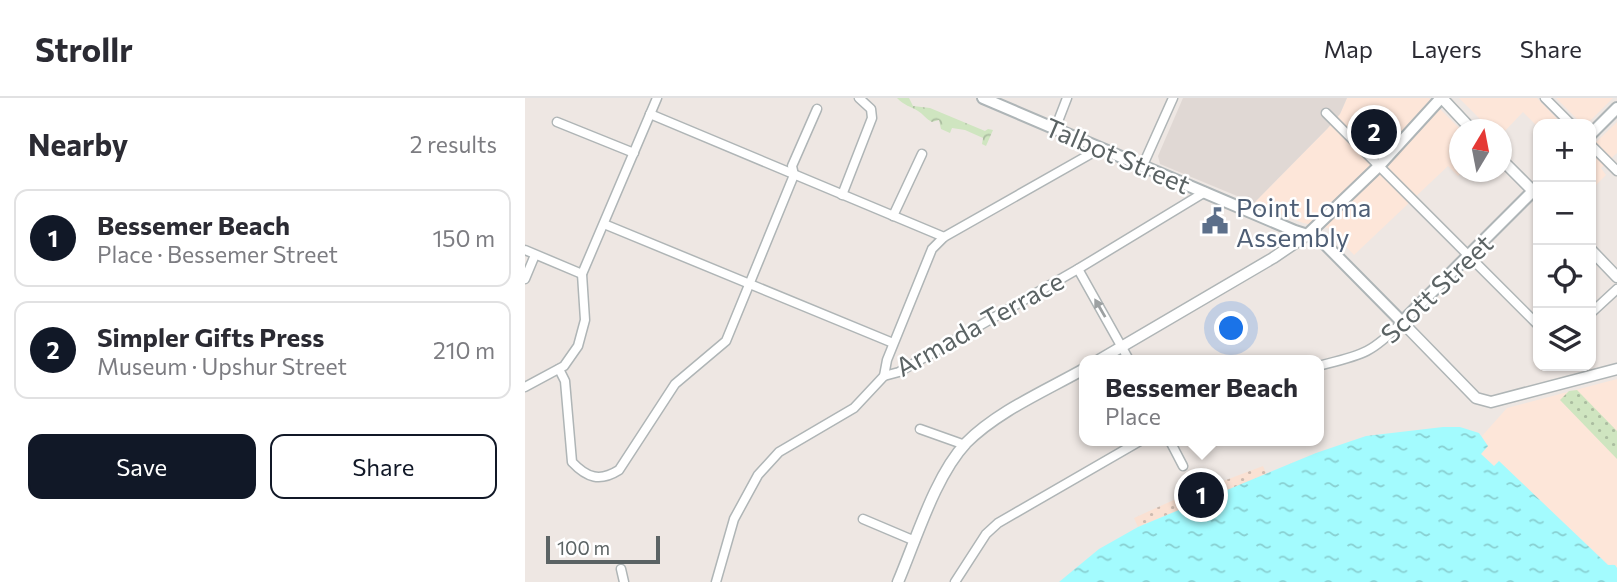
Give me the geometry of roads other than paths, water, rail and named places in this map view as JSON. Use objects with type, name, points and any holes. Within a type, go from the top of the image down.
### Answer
[{"type":"main road","name":"Talbot Street","points":[[983,98],[1320,239],[1402,322]]},
{"type":"main road","points":[[1307,235],[1378,166],[1442,98]]},
{"type":"main road","points":[[1596,129],[1617,108]]},
{"type":"main road","name":"Scott Street","points":[[1402,322],[1533,195]]},
{"type":"street","points":[[525,387],[564,366],[578,346],[584,330],[582,274],[657,98]]},
{"type":"street","points":[[842,195],[872,118],[871,109],[859,98]]},
{"type":"street","points":[[1055,129],[1067,98]]},
{"type":"street","points":[[1143,165],[1173,98]]},
{"type":"street","points":[[1442,98],[1462,119]]},
{"type":"street","points":[[1545,98],[1566,119]]},
{"type":"street","points":[[559,369],[565,381],[572,462],[580,471],[598,478],[608,477],[624,464],[675,384],[726,341],[794,174],[792,166],[817,109]]},
{"type":"street","points":[[1327,113],[1533,320]]},
{"type":"street","points":[[650,114],[944,237]]},
{"type":"street","points":[[557,122],[634,153]]},
{"type":"street","points":[[884,376],[893,343],[932,249],[944,237],[1101,148]]},
{"type":"street","points":[[1596,150],[1617,171]]},
{"type":"street","points":[[893,216],[922,154]]},
{"type":"street","points":[[1512,169],[1533,187]]},
{"type":"street","name":"Armada Terrace","points":[[716,582],[734,519],[758,475],[779,452],[854,408],[884,376],[899,372],[1205,192]]},
{"type":"street","points":[[604,224],[893,343]]},
{"type":"street","points":[[1108,355],[1273,258],[1307,235]]},
{"type":"street","points":[[525,250],[582,274]]},
{"type":"street","points":[[525,279],[535,255]]},
{"type":"street","points":[[1596,255],[1617,277]]},
{"type":"street","points":[[1078,269],[1126,355]]},
{"type":"street","points":[[1596,308],[1617,289]]},
{"type":"street","name":"Scott Street","points":[[1324,364],[1364,354],[1382,344],[1402,322]]},
{"type":"street","name":"Talbot Street","points":[[1402,322],[1476,398],[1491,402],[1617,369]]},
{"type":"street","points":[[898,582],[939,484],[965,445],[1001,416],[1079,372]]},
{"type":"street","points":[[920,429],[965,445]]},
{"type":"street","points":[[955,582],[978,545],[998,523],[1131,446]]},
{"type":"street","points":[[1172,446],[1182,466]]},
{"type":"street","points":[[863,519],[915,541]]},
{"type":"street","points":[[621,569],[624,582]]},
{"type":"water","points":[[1460,427],[1479,433],[1488,446],[1481,454],[1494,466],[1499,461],[1608,565],[1615,565],[1617,582],[1059,582],[1099,549],[1138,527],[1316,453],[1366,436]]},
{"type":"place","name":"Simpler Gifts Press","points":[[1374,132]]},
{"type":"place","name":"Point Loma Assembly","points":[[1215,221]]},
{"type":"place","name":"Bessemer Beach","points":[[1201,495]]}]
